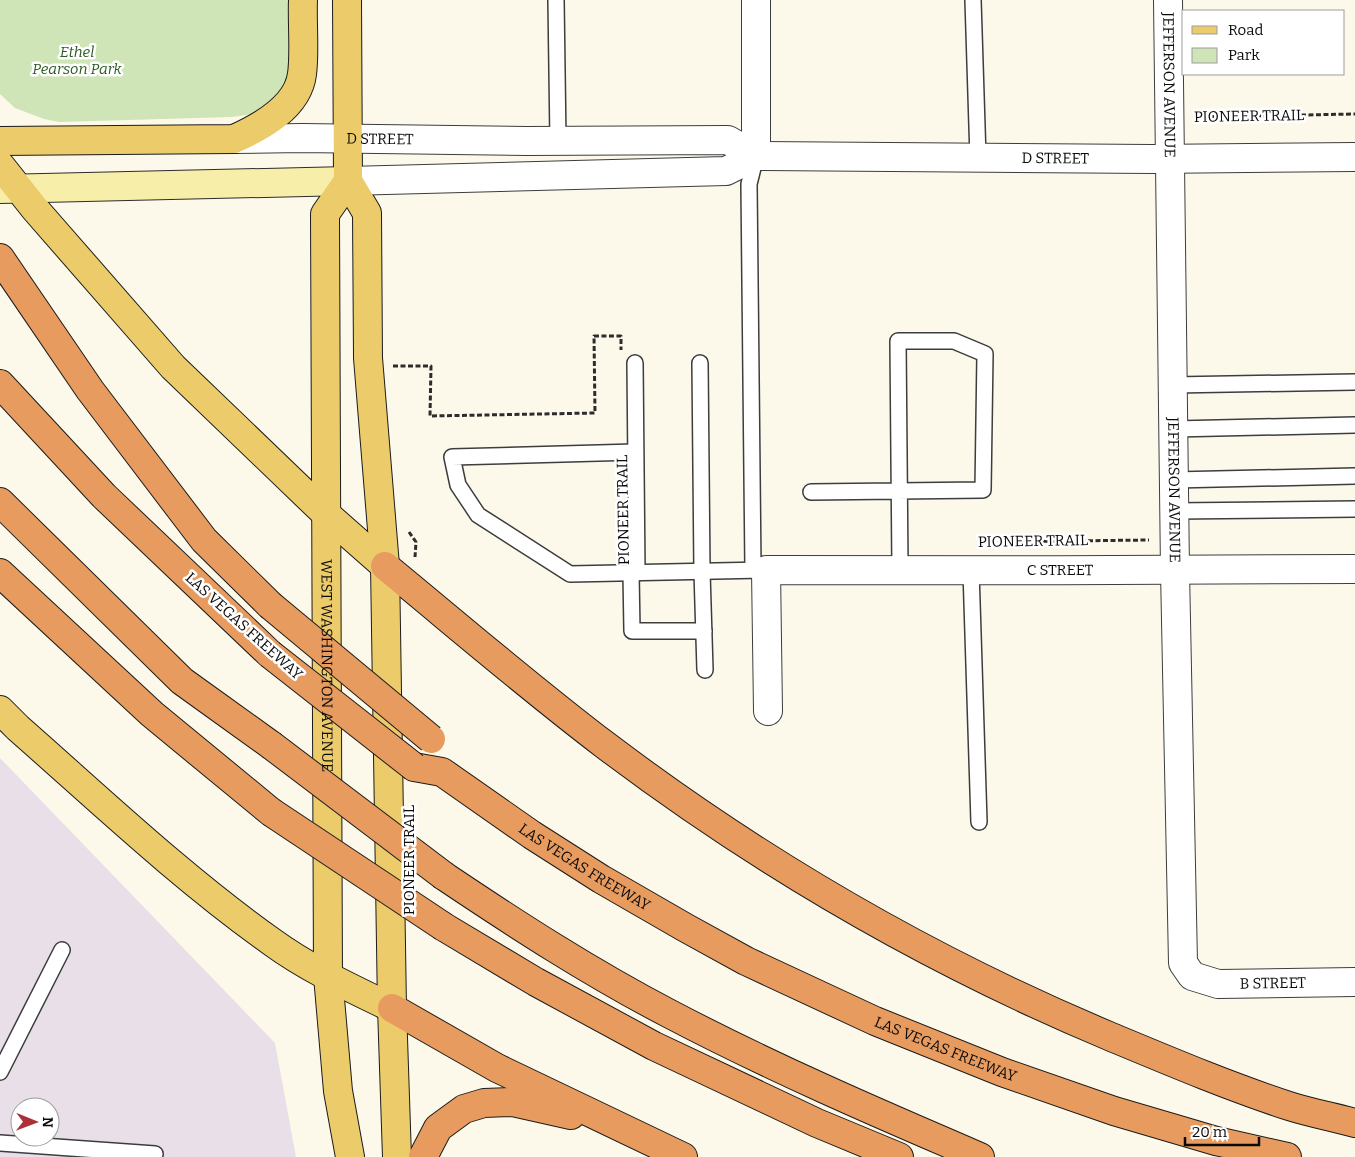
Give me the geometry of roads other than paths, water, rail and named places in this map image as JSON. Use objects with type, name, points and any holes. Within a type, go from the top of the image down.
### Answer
[{"type":"highway","points":[[0,258],[84,382],[204,540],[270,606],[430,739],[443,772]]},
{"type":"highway","name":"LAS VEGAS FREEWAY","points":[[0,384],[104,496],[270,654],[414,767],[443,772],[532,835],[601,879],[746,961],[804,989],[937,1047],[1070,1096],[1174,1129],[1287,1157]]},
{"type":"highway","points":[[0,502],[182,681],[271,745],[444,876],[558,950],[669,1014],[828,1091],[980,1157]]},
{"type":"highway","points":[[385,566],[605,745],[742,841],[816,888],[894,933],[971,974],[1050,1011],[1170,1062],[1226,1084],[1292,1106],[1355,1123]]},
{"type":"highway","points":[[0,573],[152,714],[271,812],[444,927],[536,982],[654,1046],[808,1119],[899,1157]]},
{"type":"highway","points":[[392,1008],[497,1068],[683,1157]]},
{"type":"highway","points":[[424,1157],[438,1128],[464,1108],[484,1103],[513,1102],[616,1124]]},
{"type":"main road","points":[[234,138],[254,130],[275,116],[292,99],[298,88],[302,75],[302,0]]},
{"type":"main road","points":[[347,0],[348,181],[367,213],[368,358],[385,566],[392,1008],[397,1157]]},
{"type":"main road","name":"D STREET","points":[[0,141],[234,138]]},
{"type":"main road","points":[[0,165],[9,189],[173,367],[326,514],[385,566]]},
{"type":"main road","name":"D STREET","points":[[9,189],[348,181]]},
{"type":"main road","name":"WEST WASHINGTON AVENUE","points":[[348,181],[325,214],[328,976],[338,1090],[350,1157]]},
{"type":"main road","points":[[0,710],[173,865],[273,943],[328,976],[392,1008]]},
{"type":"street","points":[[756,0],[756,156]]},
{"type":"street","name":"JEFFERSON AVENUE","points":[[1168,0],[1175,571],[1183,963],[1192,976]]},
{"type":"street","name":"D STREET","points":[[234,138],[558,141],[728,140],[756,156]]},
{"type":"street","name":"D STREET","points":[[348,181],[726,171],[756,156],[1170,159],[1355,157]]},
{"type":"street","name":"C STREET","points":[[754,570],[1175,571],[1355,569]]},
{"type":"street","points":[[754,570],[768,711]]},
{"type":"street","name":"B STREET","points":[[1192,976],[1218,984],[1355,982]]},
{"type":"lane","points":[[556,0],[558,141]]},
{"type":"lane","points":[[973,0],[978,158]]},
{"type":"lane","points":[[754,570],[749,184],[756,156]]},
{"type":"lane","points":[[811,492],[898,490],[983,490],[985,354],[954,341],[898,342],[898,490],[900,569]]},
{"type":"lane","points":[[635,363],[635,452],[631,573],[632,631],[704,631]]},
{"type":"lane","points":[[700,363],[705,670]]},
{"type":"lane","points":[[1173,386],[1355,382]]},
{"type":"lane","points":[[1174,429],[1355,425]]},
{"type":"lane","name":"PIONEER TRAIL","points":[[635,452],[452,457],[458,485],[478,515],[570,574],[754,570]]},
{"type":"lane","points":[[1174,480],[1355,476]]},
{"type":"lane","points":[[1175,511],[1355,508]]},
{"type":"lane","points":[[971,571],[979,822]]},
{"type":"lane","points":[[0,1072],[62,950]]},
{"type":"lane","points":[[0,1143],[155,1154]]},
{"type":"park label","name":"Ethel Pearson Park","points":[[77,60]]}]
